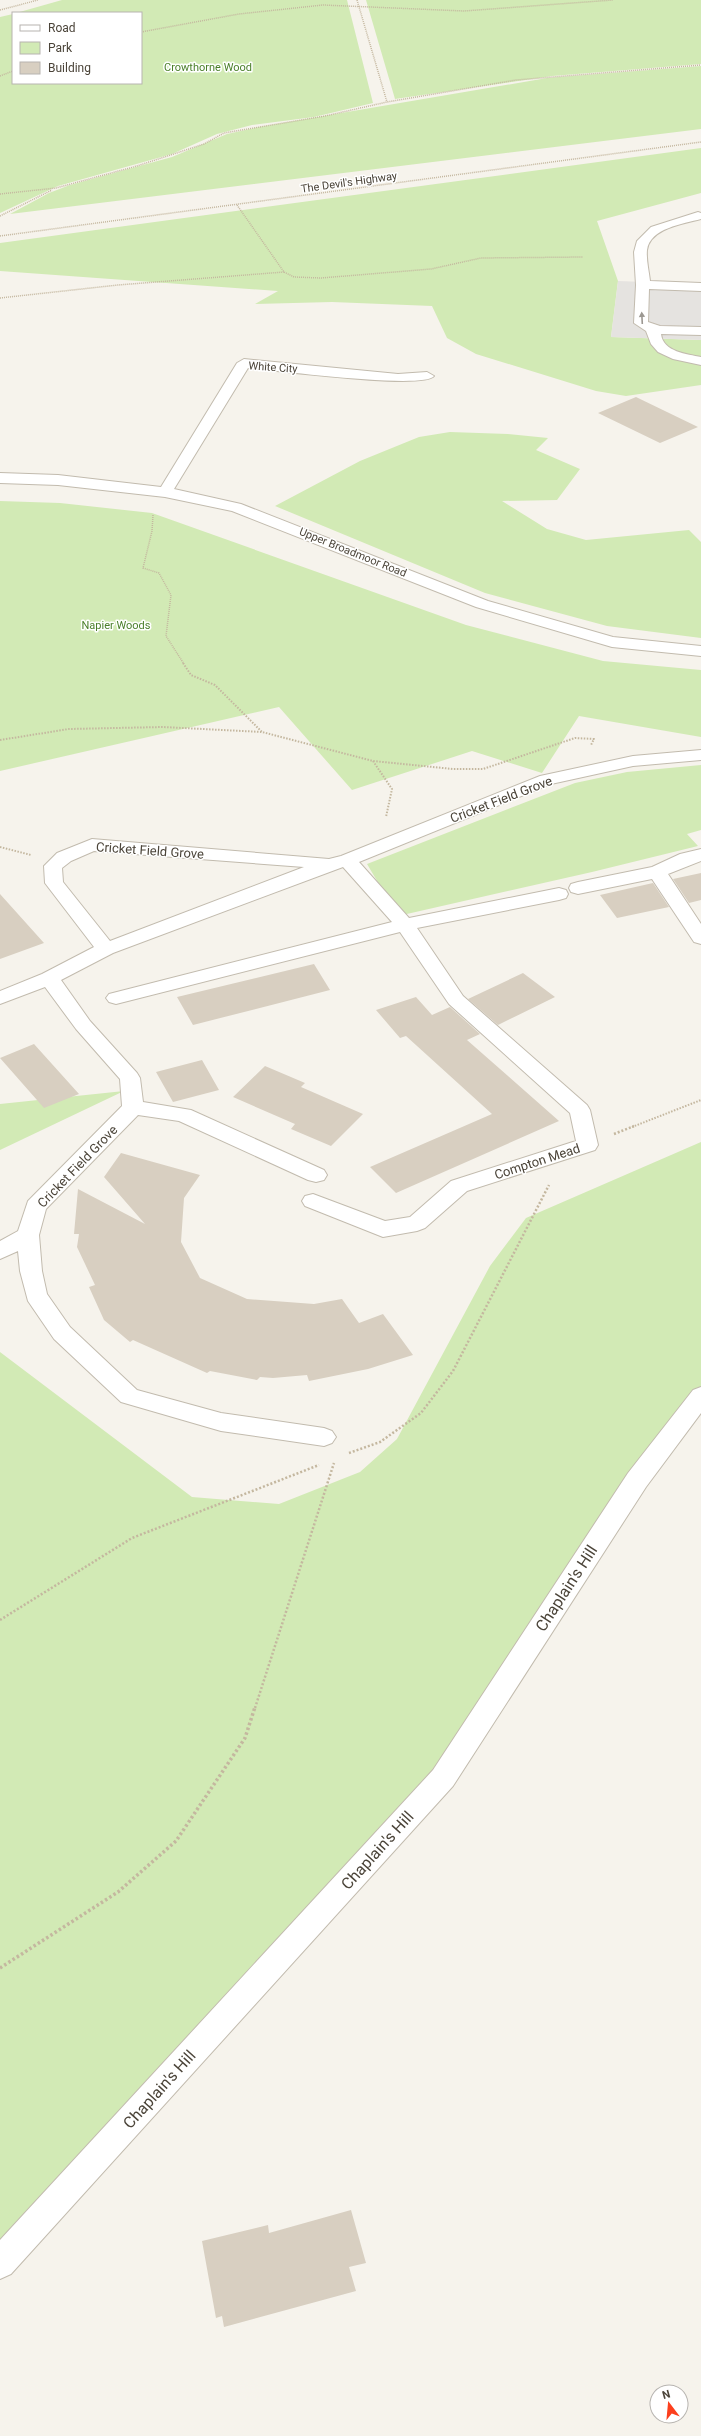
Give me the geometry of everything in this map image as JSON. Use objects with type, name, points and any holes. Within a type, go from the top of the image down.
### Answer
[{"type":"street","points":[[698,216],[663,226],[644,240],[641,247],[643,285],[641,323],[645,327],[653,329],[701,331]]},
{"type":"street","points":[[643,285],[701,287]]},
{"type":"street","points":[[653,329],[653,336],[657,345],[666,352],[701,361]]},
{"type":"street","name":"White City","points":[[165,492],[244,363],[398,378],[427,376]]},
{"type":"street","name":"Upper Broadmoor Road","points":[[0,478],[58,480],[165,492],[236,507],[482,604],[612,642],[701,651]]},
{"type":"street","name":"Cricket Field Grove","points":[[0,998],[50,978],[106,949],[404,837],[546,780],[633,761],[701,755]]},
{"type":"street","name":"Cricket Field Grove","points":[[106,949],[54,883],[53,866],[64,857],[92,845],[338,862]]},
{"type":"street","points":[[578,888],[657,872],[687,858],[701,855]]},
{"type":"street","name":"Compton Mead","points":[[313,1201],[384,1229],[417,1223],[459,1186],[587,1145],[580,1110],[456,1000],[405,925],[338,862]]},
{"type":"street","points":[[657,872],[701,938]]},
{"type":"street","points":[[116,998],[405,925],[559,894]]},
{"type":"street","points":[[50,978],[83,1025],[130,1078],[133,1107],[184,1115],[316,1175]]},
{"type":"street","name":"Cricket Field Grove","points":[[28,1235],[36,1206],[100,1144],[133,1107]]},
{"type":"street","points":[[0,1251],[28,1235],[31,1271],[36,1295],[62,1333],[129,1396],[221,1422],[324,1437]]},
{"type":"street","name":"Chaplain's Hill","points":[[0,2263],[443,1778],[637,1480],[701,1396]]},
{"type":"path","points":[[0,10],[38,0]]},
{"type":"path","points":[[357,0],[387,102]]},
{"type":"path","points":[[142,32],[239,14],[323,5],[359,5],[476,11],[613,0]]},
{"type":"path","points":[[0,216],[56,188],[204,144],[224,133],[387,102],[516,80],[701,65]]},
{"type":"path","points":[[0,76],[12,70]]},
{"type":"path","name":"The Devil's Highway","points":[[0,236],[701,142]]},
{"type":"path","points":[[0,194],[56,188]]},
{"type":"path","points":[[237,205],[284,272],[294,277],[321,278],[431,269],[481,258],[583,257]]},
{"type":"path","points":[[0,298],[118,285],[284,272]]},
{"type":"path","points":[[147,490],[153,509],[152,531],[143,568],[159,573],[171,596],[166,636],[191,675],[215,685],[262,732]]},
{"type":"path","points":[[0,740],[77,729],[163,727],[262,732],[373,761],[453,769],[483,769],[575,738],[594,738],[576,774]]},
{"type":"path","points":[[373,761],[392,789],[385,822],[404,837]]},
{"type":"path","points":[[587,1145],[701,1100]]},
{"type":"path","points":[[342,1456],[380,1442],[421,1413],[453,1371],[566,1152]]},
{"type":"path","points":[[0,1968],[118,1892],[176,1841],[245,1738],[335,1459],[328,1462]]},
{"type":"path","points":[[0,1620],[132,1538],[321,1464]]},
{"type":"green space","name":"Crowthorne Wood","points":[[62,0],[347,0],[373,103],[314,117],[252,125],[217,134],[172,154],[58,186],[0,213],[0,17],[12,14],[12,84],[142,84],[142,12],[20,12]]},
{"type":"green space","points":[[366,0],[701,0],[701,64],[552,76],[395,99]]},
{"type":"green space","points":[[701,66],[701,129],[10,214],[49,193],[70,185],[172,157],[227,134],[259,127],[547,78]]},
{"type":"green space","points":[[701,148],[701,193],[597,221],[618,281],[611,337],[701,340],[701,385],[626,396],[596,391],[476,354],[447,338],[432,306],[332,302],[255,304],[278,291],[0,271],[0,243]]},
{"type":"green space","points":[[450,432],[508,434],[548,438],[536,450],[580,469],[557,500],[502,501],[547,529],[586,540],[689,530],[701,542],[701,638],[607,626],[485,593],[275,506],[360,461],[419,437]]},
{"type":"green space","name":"Napier Woods","points":[[0,501],[60,503],[152,513],[466,625],[603,661],[701,670],[701,737],[579,716],[542,773],[472,751],[352,790],[279,707],[0,771]]},
{"type":"green space","points":[[701,765],[701,830],[687,834],[698,846],[592,872],[398,916],[367,864],[575,783],[627,772]]},
{"type":"green space","points":[[124,1091],[0,1150],[0,1104]]},
{"type":"green space","points":[[701,1142],[701,1396],[443,1778],[0,2247],[0,1352],[192,1497],[279,1504],[360,1472],[397,1439],[490,1266],[526,1218]]},
{"type":"shaded area","points":[[618,281],[701,284],[701,340],[611,337]]},
{"type":"building","points":[[636,397],[698,427],[660,443],[598,413]]},
{"type":"building","points":[[701,873],[701,900],[689,903],[673,879]]},
{"type":"building","points":[[653,883],[669,907],[617,918],[600,895]]},
{"type":"building","points":[[0,894],[44,943],[0,959]]},
{"type":"building","points":[[314,964],[330,990],[193,1025],[177,997]]},
{"type":"building","points":[[523,973],[555,997],[498,1025],[468,999]]},
{"type":"building","points":[[416,997],[432,1015],[450,1007],[480,1034],[467,1040],[559,1121],[396,1193],[370,1167],[492,1114],[406,1036],[400,1038],[376,1010]]},
{"type":"building","points":[[34,1044],[79,1094],[44,1108],[0,1058]]},
{"type":"building","points":[[202,1060],[219,1090],[173,1102],[156,1072]]},
{"type":"building","points":[[265,1066],[305,1083],[301,1087],[363,1114],[331,1146],[291,1129],[295,1124],[233,1097]]},
{"type":"building","points":[[121,1153],[200,1175],[184,1198],[181,1242],[200,1278],[247,1299],[314,1304],[342,1299],[359,1323],[383,1314],[413,1355],[368,1369],[309,1381],[307,1375],[273,1378],[260,1377],[257,1380],[210,1371],[207,1373],[133,1340],[130,1342],[104,1320],[89,1287],[95,1285],[77,1247],[79,1234],[74,1234],[78,1189],[145,1224],[104,1177]]},
{"type":"building","points":[[351,2210],[366,2263],[349,2267],[356,2291],[224,2327],[222,2316],[216,2318],[202,2241],[268,2225],[269,2233]]}]
